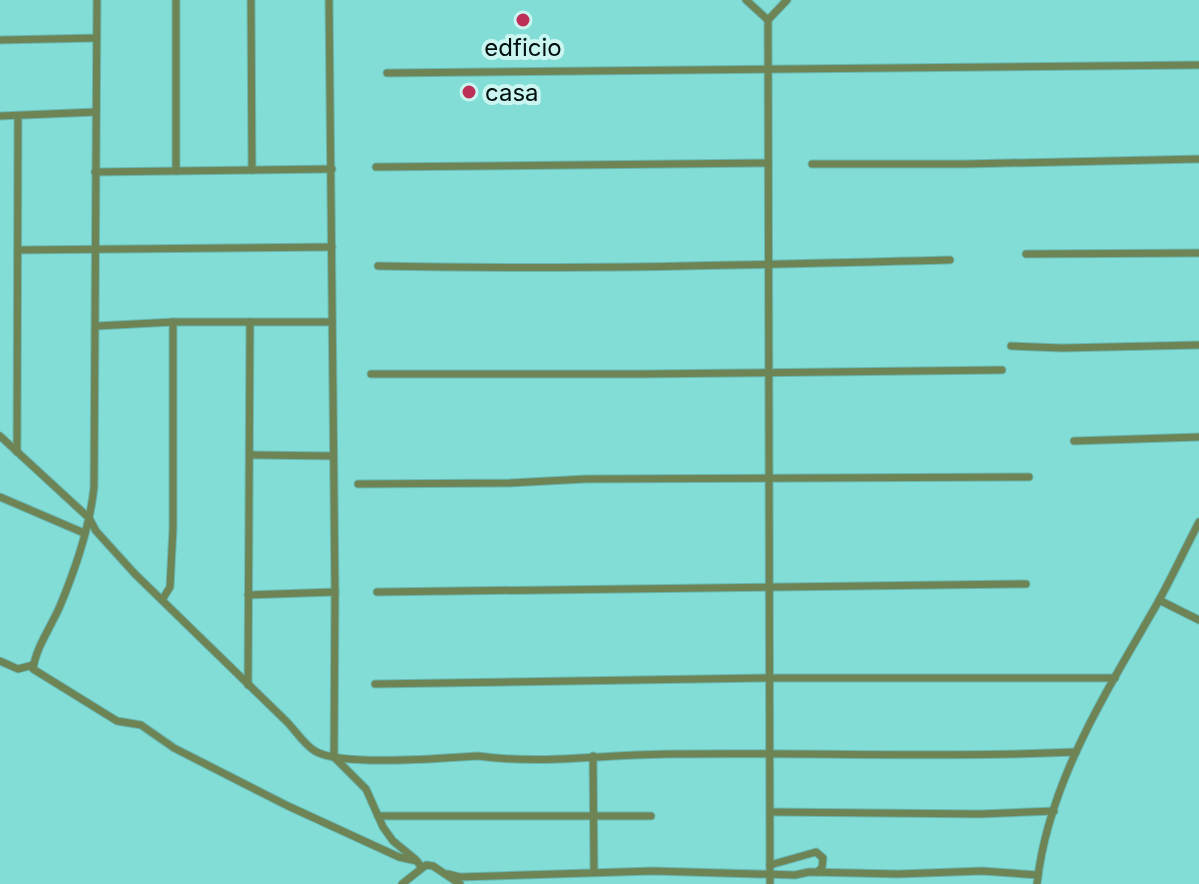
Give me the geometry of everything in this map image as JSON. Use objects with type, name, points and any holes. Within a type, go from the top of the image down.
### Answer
[{"type":"street","points":[[33,665],[61,603],[89,518],[94,487],[97,0]]},
{"type":"street","points":[[176,0],[176,171]]},
{"type":"street","points":[[251,0],[252,170]]},
{"type":"street","points":[[329,0],[334,757],[366,789],[393,841],[419,864]]},
{"type":"street","points":[[746,0],[768,20]]},
{"type":"street","points":[[770,884],[767,70],[768,20],[787,0]]},
{"type":"street","points":[[0,40],[96,38]]},
{"type":"street","points":[[387,73],[1199,65]]},
{"type":"street","points":[[0,116],[96,112]]},
{"type":"street","points":[[17,452],[18,116]]},
{"type":"street","points":[[812,164],[1199,159]]},
{"type":"street","points":[[376,167],[768,163]]},
{"type":"street","points":[[95,172],[332,169]]},
{"type":"street","points":[[18,250],[332,247]]},
{"type":"street","points":[[1026,254],[1199,253]]},
{"type":"street","points":[[378,266],[767,265],[950,260]]},
{"type":"street","points":[[97,326],[173,322],[332,322]]},
{"type":"street","points":[[162,600],[170,587],[174,498],[173,322]]},
{"type":"street","points":[[248,685],[250,322]]},
{"type":"street","points":[[1011,346],[1199,345]]},
{"type":"street","points":[[371,374],[1002,370]]},
{"type":"street","points":[[0,436],[89,518],[96,531],[128,566],[313,750],[334,757],[435,759],[478,756],[496,760],[549,760],[593,756],[771,753],[978,755],[1076,752]]},
{"type":"street","points":[[1074,441],[1199,437]]},
{"type":"street","points":[[250,455],[333,456]]},
{"type":"street","points":[[358,484],[1029,477]]},
{"type":"street","points":[[0,497],[84,533]]},
{"type":"street","points":[[33,665],[37,672],[117,721],[141,725],[174,748],[301,813],[399,857],[430,865],[454,881],[460,877],[770,869],[795,875],[817,872],[898,874],[982,871],[1038,880],[1054,811],[1076,752],[1199,522]]},
{"type":"street","points":[[377,592],[1026,584]]},
{"type":"street","points":[[248,595],[335,592]]},
{"type":"street","points":[[1159,600],[1199,620]]},
{"type":"street","points":[[0,661],[18,669],[33,665]]},
{"type":"street","points":[[375,684],[770,678],[1115,678]]},
{"type":"street","points":[[593,756],[594,872]]},
{"type":"street","points":[[771,812],[980,814],[1054,811]]},
{"type":"street","points":[[378,816],[651,816]]},
{"type":"street","points":[[770,869],[816,852],[823,858],[822,868],[817,872]]},
{"type":"street","points":[[402,884],[419,864]]},
{"type":"street","points":[[622,872],[622,884]]},
{"type":"place","name":"edficio","points":[[523,20]]},
{"type":"place","name":"casa","points":[[469,92]]}]
